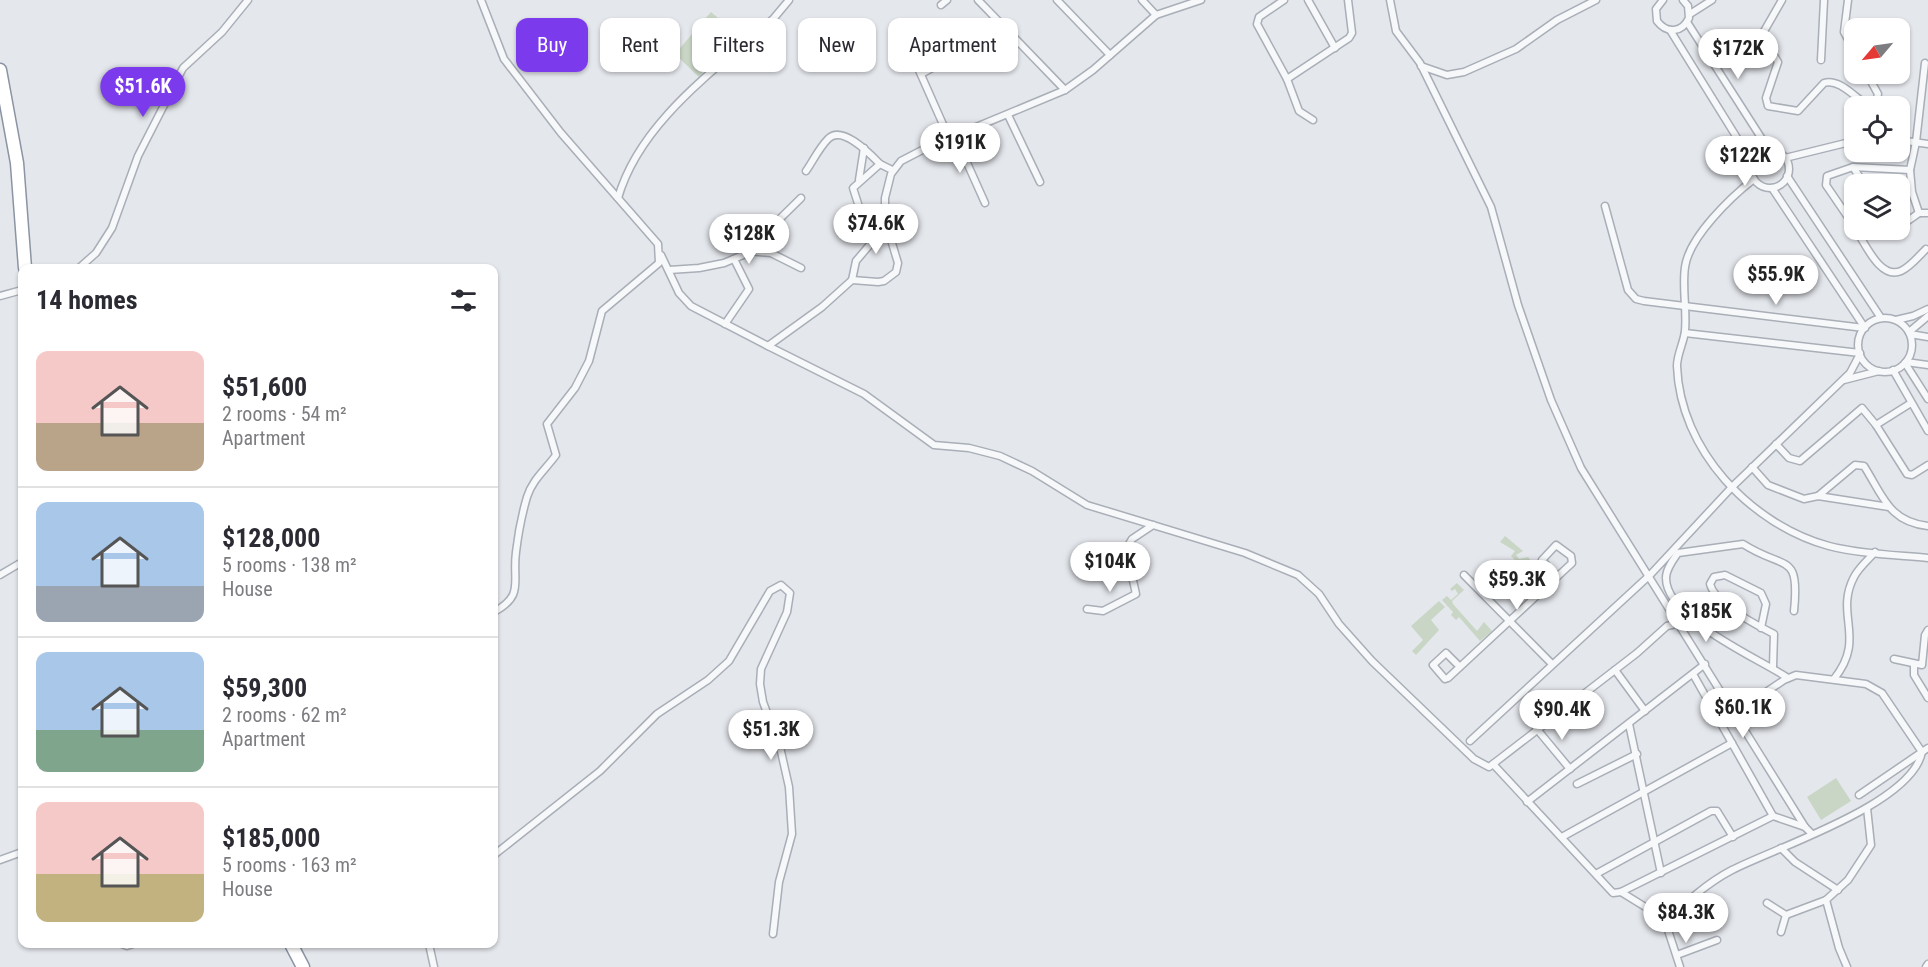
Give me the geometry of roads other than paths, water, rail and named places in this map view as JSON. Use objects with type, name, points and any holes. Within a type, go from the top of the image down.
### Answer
[{"type":"highway","points":[[0,70],[17,163],[25,264]]},
{"type":"highway","points":[[293,948],[303,967]]},
{"type":"street","points":[[84,264],[96,253],[112,228],[138,156],[183,68],[222,32],[248,0]]},
{"type":"street","points":[[481,0],[492,35],[509,68],[561,133],[654,240],[684,300],[725,324],[872,399],[934,445],[969,448],[1000,456],[1032,471],[1088,504],[1245,553],[1299,575],[1318,594],[1364,652],[1440,728],[1482,765],[1489,767],[1493,764],[1536,728],[1615,670],[1667,626],[1680,624]]},
{"type":"street","points":[[618,198],[628,170],[661,123],[774,18],[789,0]]},
{"type":"street","points":[[978,0],[996,18]]},
{"type":"street","points":[[1057,0],[1110,55]]},
{"type":"street","points":[[1142,0],[1156,15]]},
{"type":"street","points":[[852,279],[878,282],[896,272],[897,254],[885,228],[885,198],[892,170],[910,156],[1065,90],[1156,15],[1201,0]]},
{"type":"street","points":[[1284,0],[1257,20],[1263,38],[1287,79],[1299,111],[1312,120]]},
{"type":"street","points":[[1308,0],[1335,48]]},
{"type":"street","points":[[1287,79],[1347,40],[1352,33],[1348,0]]},
{"type":"street","points":[[1390,0],[1396,31],[1421,66],[1491,207],[1518,305],[1559,422],[1594,491],[1650,575],[1805,827],[1812,834]]},
{"type":"street","points":[[1421,66],[1447,75],[1464,72],[1516,49],[1557,20],[1596,0]]},
{"type":"street","points":[[1663,0],[1656,9],[1656,17],[1663,27],[1670,30],[1682,28],[1688,22],[1690,14],[1683,0]]},
{"type":"street","points":[[1690,14],[1712,0]]},
{"type":"street","points":[[1782,0],[1755,47],[1758,54],[1775,57],[1778,62],[1766,98],[1768,106],[1798,111],[1828,81],[1854,96]]},
{"type":"street","points":[[1821,60],[1824,0]]},
{"type":"street","points":[[1846,18],[1848,0]]},
{"type":"street","points":[[1688,22],[1768,150]]},
{"type":"street","points":[[1670,30],[1752,162],[1754,179],[1763,187],[1772,188],[1779,185],[1787,176],[1788,167],[1785,158],[1778,152],[1768,150],[1757,155],[1752,162]]},
{"type":"street","points":[[1018,41],[1065,90]]},
{"type":"street","points":[[1919,213],[1912,192],[1910,170],[1916,142],[1925,63]]},
{"type":"street","points":[[925,72],[921,74],[986,203]]},
{"type":"street","points":[[1008,115],[1040,183]]},
{"type":"street","points":[[806,171],[832,135],[844,137],[864,148],[880,164],[892,170]]},
{"type":"street","points":[[1910,141],[1928,144]]},
{"type":"street","points":[[1785,158],[1844,143]]},
{"type":"street","points":[[859,181],[864,148]]},
{"type":"street","points":[[880,164],[853,188],[856,203],[863,216],[885,228]]},
{"type":"street","points":[[1844,211],[1825,181],[1827,176],[1853,167],[1910,170]]},
{"type":"street","points":[[1853,167],[1858,174]]},
{"type":"street","points":[[1787,176],[1881,318]]},
{"type":"street","points":[[1754,179],[1735,193],[1698,237],[1685,266],[1685,333],[1677,363],[1688,414],[1704,451],[1732,487],[1754,508],[1792,531],[1830,546],[1928,558]]},
{"type":"street","points":[[1772,188],[1864,328]]},
{"type":"street","points":[[669,270],[699,268],[735,259],[748,251],[801,198]]},
{"type":"street","points":[[1605,206],[1630,294],[1640,301],[1864,328],[1881,318],[1896,320],[1928,309]]},
{"type":"street","points":[[1910,219],[1919,213],[1928,213]]},
{"type":"street","points":[[768,346],[822,307],[852,279],[856,261],[885,228]]},
{"type":"street","points":[[1863,240],[1881,267],[1888,271],[1903,270],[1926,249]]},
{"type":"street","points":[[748,251],[771,253],[801,268]]},
{"type":"street","points":[[498,610],[508,604],[513,597],[516,552],[526,499],[535,480],[556,455],[547,430],[548,422],[575,388],[590,361],[603,311],[659,263],[661,254]]},
{"type":"street","points":[[725,324],[749,289],[735,259]]},
{"type":"street","points":[[0,296],[18,291]]},
{"type":"street","points":[[1909,333],[1928,316]]},
{"type":"street","points":[[1896,320],[1909,333],[1928,337]]},
{"type":"street","points":[[1864,328],[1859,340],[1860,354],[1870,366],[1879,371]]},
{"type":"street","points":[[1685,333],[1860,354]]},
{"type":"street","points":[[1843,380],[1893,370],[1905,362],[1912,349],[1909,333]]},
{"type":"street","points":[[1470,741],[1650,575],[1732,487],[1843,380],[1860,354]]},
{"type":"street","points":[[1905,362],[1928,365]]},
{"type":"street","points":[[1905,362],[1928,399]]},
{"type":"street","points":[[1893,370],[1928,431]]},
{"type":"street","points":[[1876,425],[1911,403]]},
{"type":"street","points":[[1776,444],[1789,458],[1800,461],[1859,408],[1862,408],[1876,425],[1907,474],[1912,475],[1928,465]]},
{"type":"street","points":[[1818,496],[1855,465],[1860,464],[1864,466],[1889,507],[1907,522],[1928,526]]},
{"type":"street","points":[[1752,467],[1768,485],[1804,499],[1818,496],[1889,507]]},
{"type":"street","points":[[1087,609],[1103,611],[1136,594],[1126,549],[1132,539],[1153,525]]},
{"type":"street","points":[[1788,678],[1773,667],[1726,642],[1689,617],[1669,589],[1666,572],[1678,553],[1743,544],[1757,553],[1785,564],[1792,570],[1797,581],[1794,612]]},
{"type":"street","points":[[1460,667],[1446,653],[1433,665],[1447,679],[1510,621],[1557,577],[1573,560],[1556,545],[1542,560],[1557,577]]},
{"type":"street","points":[[1834,679],[1842,669],[1850,649],[1851,630],[1846,607],[1850,585],[1857,571],[1875,552]]},
{"type":"street","points":[[0,575],[18,564]]},
{"type":"street","points":[[1464,575],[1552,664]]},
{"type":"street","points":[[1761,628],[1766,604],[1761,592],[1725,575],[1714,577],[1710,584],[1716,597],[1761,628],[1774,634],[1773,667]]},
{"type":"street","points":[[498,852],[600,771],[657,714],[720,671],[729,661],[770,591],[781,585],[790,593],[788,612],[761,669],[760,684],[763,702],[780,747],[789,786],[792,834],[779,882],[773,934]]},
{"type":"street","points":[[1894,659],[1922,665],[1925,635],[1928,630]]},
{"type":"street","points":[[1527,802],[1705,664]]},
{"type":"street","points":[[1914,664],[1914,675],[1928,698]]},
{"type":"street","points":[[1615,670],[1645,711]]},
{"type":"street","points":[[1693,674],[1773,816],[1805,827]]},
{"type":"street","points":[[1735,713],[1788,678],[1801,675],[1866,684],[1878,690],[1925,750]]},
{"type":"street","points":[[1629,724],[1645,791],[1660,873]]},
{"type":"street","points":[[1536,728],[1570,769]]},
{"type":"street","points":[[1562,837],[1732,743]]},
{"type":"street","points":[[1859,795],[1925,750]]},
{"type":"street","points":[[1680,967],[1666,929],[1668,921],[1719,877],[1867,808],[1911,773],[1925,750]]},
{"type":"street","points":[[1578,784],[1637,754]]},
{"type":"street","points":[[1493,764],[1613,893],[1621,892],[1773,816]]},
{"type":"street","points":[[1786,915],[1826,900],[1848,880],[1870,845],[1867,808]]},
{"type":"street","points":[[1596,874],[1714,810],[1732,837]]},
{"type":"street","points":[[1781,848],[1795,862],[1838,890]]},
{"type":"street","points":[[0,860],[18,853]]},
{"type":"street","points":[[1621,892],[1668,921]]},
{"type":"street","points":[[1826,900],[1839,948],[1847,967]]},
{"type":"street","points":[[1767,903],[1786,915]]},
{"type":"street","points":[[1781,932],[1786,915]]},
{"type":"street","points":[[1677,955],[1717,940]]},
{"type":"street","points":[[430,948],[434,967]]}]
